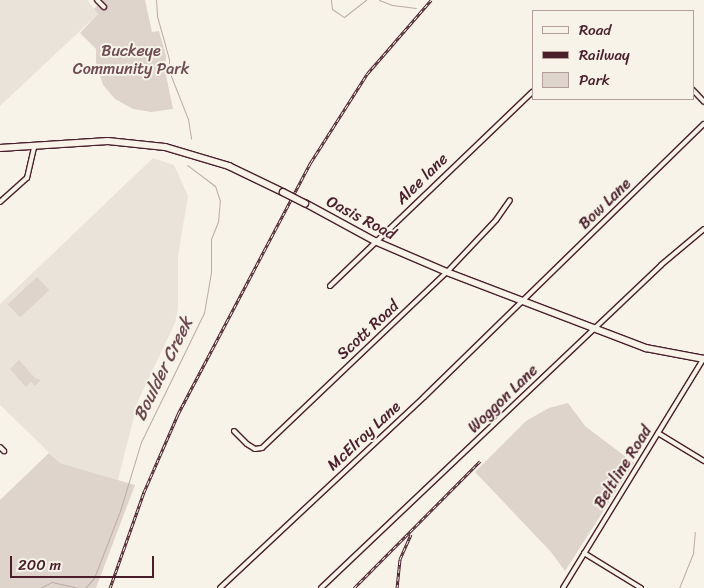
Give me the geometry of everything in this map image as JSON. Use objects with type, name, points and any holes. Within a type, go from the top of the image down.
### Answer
[{"type":"main road","name":"Oasis Road","points":[[0,148],[34,148],[108,141],[173,148],[229,166],[283,192],[375,241],[447,272],[646,348],[704,359]]},
{"type":"street","points":[[97,0],[104,7]]},
{"type":"street","points":[[694,91],[704,102]]},
{"type":"street","name":"Alee lane","points":[[330,286],[532,92]]},
{"type":"street","name":"Bow Lane","points":[[523,300],[704,124]]},
{"type":"street","points":[[0,202],[27,178],[34,148]]},
{"type":"street","name":"Scott Road","points":[[234,431],[247,444],[256,449],[262,448],[447,272],[496,220],[510,200]]},
{"type":"street","name":"Woggon Lane","points":[[321,588],[594,328],[704,229]]},
{"type":"street","name":"McElroy Lane","points":[[220,588],[523,300]]},
{"type":"street","name":"Beltline Road","points":[[563,588],[704,359]]},
{"type":"street","points":[[658,433],[704,461]]},
{"type":"street","points":[[0,447],[4,451]]},
{"type":"street","points":[[584,553],[642,588]]},
{"type":"shaded area","points":[[0,0],[87,0],[98,14],[0,106]]},
{"type":"shaded area","points":[[153,158],[174,165],[188,196],[178,256],[178,309],[175,323],[138,401],[118,480],[60,463],[0,405],[0,304]]},
{"type":"green space","name":"Buckeye Community Park","points":[[103,0],[145,0],[152,32],[159,31],[166,56],[165,70],[173,109],[151,112],[133,109],[115,99],[103,85],[96,63],[96,49],[80,33],[98,14],[94,9]]},
{"type":"green space","points":[[37,277],[49,290],[20,317],[8,304]]},
{"type":"green space","points":[[19,360],[35,378],[41,380],[35,386],[31,382],[26,387],[10,369]]},
{"type":"green space","points":[[568,403],[585,426],[634,463],[565,571],[551,552],[475,472],[526,421],[549,408]]},
{"type":"green space","points":[[49,453],[60,463],[135,485],[96,588],[0,588],[0,500]]},
{"type":"waterway","name":"Boulder Creek","points":[[156,0],[157,16],[169,59],[169,71],[188,119],[191,139]]},
{"type":"waterway","points":[[331,0],[332,9],[344,17],[366,0]]},
{"type":"waterway","points":[[379,0],[392,5],[416,8]]},
{"type":"waterway","name":"Boulder Creek","points":[[85,588],[94,578],[120,511],[141,442],[204,313],[211,272],[211,239],[218,222],[220,201],[215,186],[187,165]]},
{"type":"waterway","points":[[679,588],[693,553],[695,532]]},
{"type":"waterway","name":"Boulder Creek","points":[[40,588],[52,582],[77,588]]},
{"type":"railway","points":[[110,588],[144,492],[178,414],[311,162],[367,74],[431,0]]},
{"type":"railway","points":[[354,588],[480,461]]},
{"type":"railway","points":[[397,588],[400,559],[411,534]]}]
